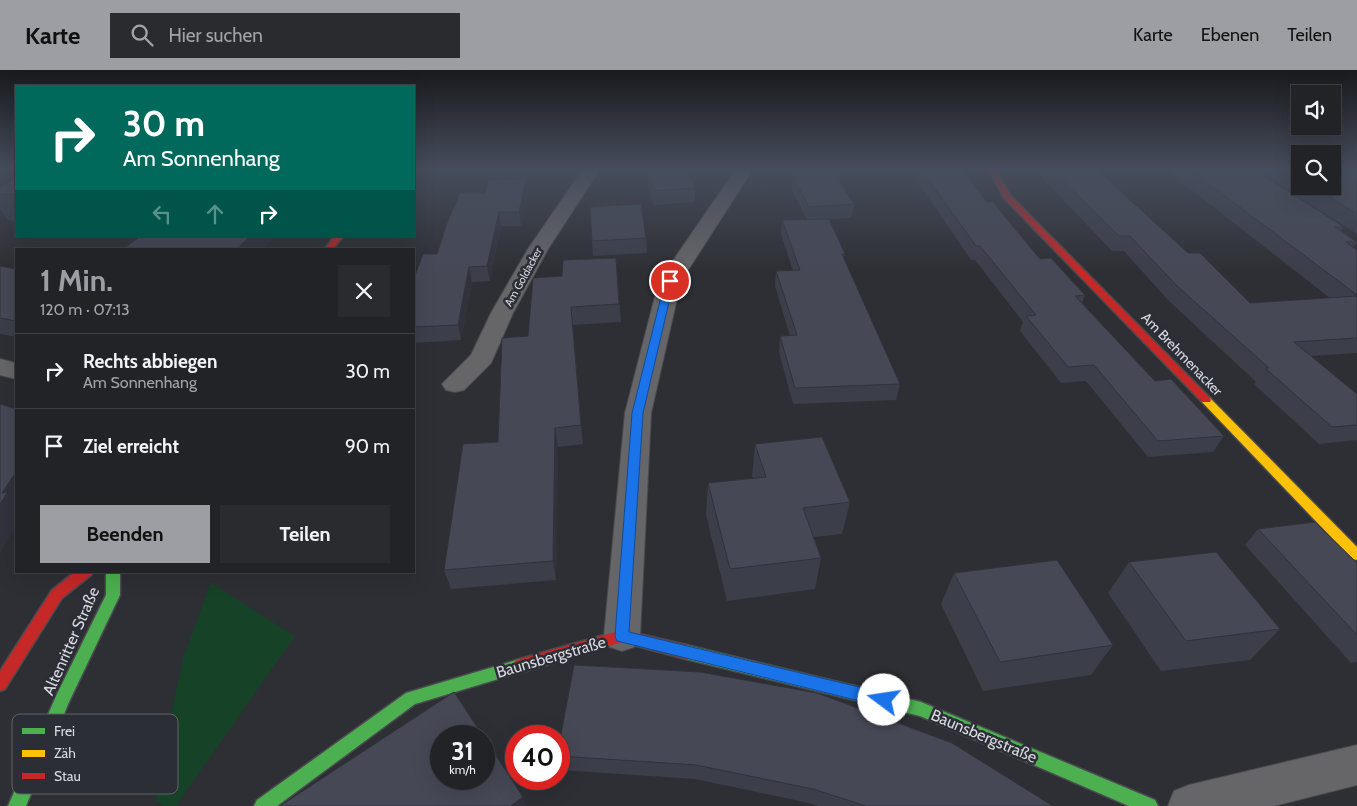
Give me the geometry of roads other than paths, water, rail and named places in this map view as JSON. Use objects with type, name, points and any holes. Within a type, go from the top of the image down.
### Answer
[{"type":"street","name":"Am Goldacker","points":[[455,384],[482,358],[502,313],[538,249],[569,203]]},
{"type":"street","points":[[622,636],[638,413],[670,281],[722,203]]},
{"type":"street","name":"Am Brehmenacker","points":[[1014,203],[1357,555]]},
{"type":"street","points":[[330,248],[338,237]]},
{"type":"street","points":[[0,367],[15,371]]},
{"type":"street","name":"Altenritter Straße","points":[[0,684],[57,594],[83,573]]},
{"type":"street","name":"Altenritter Straße","points":[[56,714],[113,595],[113,573]]},
{"type":"street","name":"Baunsbergstraße","points":[[263,806],[411,698],[622,636],[921,709],[1149,806]]},
{"type":"street","points":[[1189,806],[1357,765]]},
{"type":"street","name":"Altenritter Straße","points":[[17,806],[22,794]]}]
